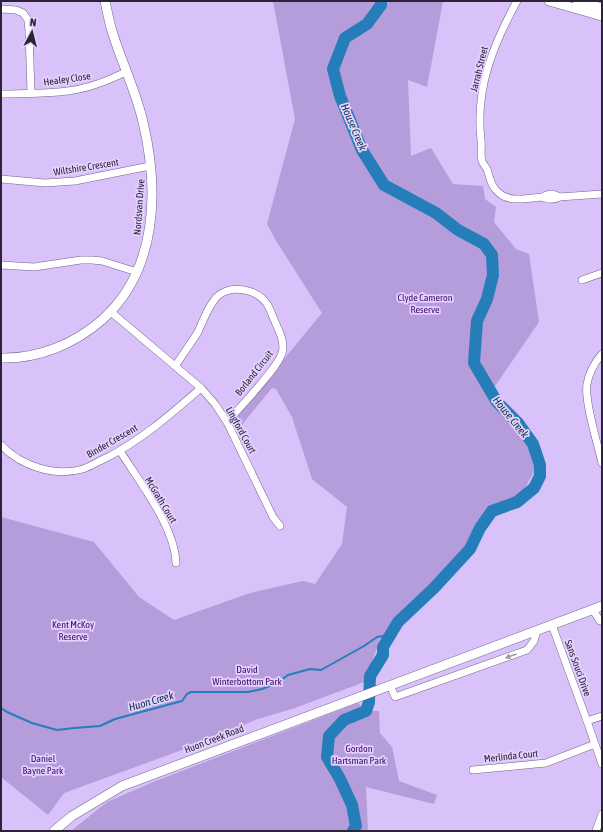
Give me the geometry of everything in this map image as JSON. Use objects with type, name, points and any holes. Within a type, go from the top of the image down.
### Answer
[{"type":"street","name":"Nordsvan Drive","points":[[1,358],[32,356],[54,350],[94,328],[111,312],[123,297],[137,272],[146,247],[151,217],[152,191],[150,166],[143,122],[111,29],[105,1]]},
{"type":"street","name":"Jarrah Street","points":[[517,1],[493,50],[483,84],[480,119],[482,147],[488,162],[486,169],[491,182],[494,188],[503,196],[516,199],[544,197],[547,200],[556,199],[559,197],[602,194]]},
{"type":"street","points":[[549,1],[602,16]]},
{"type":"street","points":[[577,1],[602,8]]},
{"type":"street","name":"Healey Close","points":[[1,9],[16,10],[23,13],[28,20],[31,93]]},
{"type":"street","name":"Healey Close","points":[[1,94],[75,90],[97,85],[126,72]]},
{"type":"street","name":"Wiltshire Crescent","points":[[1,179],[45,183],[75,181],[150,166]]},
{"type":"street","points":[[1,265],[34,267],[81,260],[92,260],[102,261],[137,272]]},
{"type":"street","points":[[582,280],[602,273]]},
{"type":"street","name":"Borland Circuit","points":[[176,365],[197,332],[214,300],[220,294],[240,289],[254,292],[263,299],[267,304],[281,337],[283,347],[282,355],[264,380],[227,422]]},
{"type":"street","name":"Lingford Court","points":[[111,312],[158,352],[176,365],[201,388],[227,422],[273,517],[280,526]]},
{"type":"street","points":[[602,354],[593,367],[587,385],[589,410],[602,463]]},
{"type":"street","name":"Binder Crescent","points":[[1,445],[10,454],[21,461],[37,468],[50,471],[81,469],[92,466],[120,451],[159,424],[201,388]]},
{"type":"street","name":"McGrath Court","points":[[120,451],[170,534],[176,552],[176,563]]},
{"type":"street","name":"Huon Creek Road","points":[[54,831],[72,816],[122,786],[602,606]]},
{"type":"street","points":[[593,610],[600,621],[602,620]]},
{"type":"street","name":"Sans Souci Drive","points":[[552,625],[602,764]]},
{"type":"street","points":[[390,685],[395,697],[527,650],[534,641],[537,631]]},
{"type":"street","points":[[587,721],[602,716]]},
{"type":"street","name":"Merlinda Court","points":[[473,770],[546,762],[595,744]]},
{"type":"street","points":[[596,831],[602,814]]},
{"type":"green space","name":"Clyde Cameron Reserve","points":[[273,1],[443,1],[427,87],[408,80],[411,156],[431,148],[453,184],[483,186],[485,199],[496,207],[494,222],[516,249],[529,254],[539,322],[493,389],[507,417],[523,435],[536,458],[537,467],[520,496],[493,515],[443,575],[421,594],[380,639],[368,673],[367,681],[295,708],[255,720],[215,738],[64,793],[48,815],[1,777],[1,517],[94,542],[139,597],[174,620],[250,593],[303,581],[315,584],[342,544],[347,507],[312,479],[292,417],[276,389],[272,388],[241,426],[236,417],[322,313],[267,224],[295,119]]},
{"type":"green space","name":"Gordon Hartsman Park","points":[[358,703],[366,711],[379,711],[380,733],[392,747],[399,781],[437,795],[434,804],[366,787],[368,831],[71,831],[107,802],[153,782]]},
{"type":"waterway","name":"House Creek","points":[[353,831],[356,826],[352,805],[340,779],[327,757],[329,736],[344,720],[366,711],[369,702],[370,676],[383,655],[383,647],[398,622],[434,588],[470,549],[480,528],[492,511],[517,502],[534,488],[540,476],[540,465],[533,444],[518,423],[497,402],[474,363],[477,321],[487,299],[493,275],[492,255],[484,244],[458,230],[436,213],[384,185],[362,150],[340,96],[333,69],[345,38],[367,24],[381,5],[381,1]]},
{"type":"waterway","name":"Huon Creek","points":[[1,708],[32,723],[57,730],[100,726],[115,719],[182,701],[187,694],[191,692],[248,692],[262,689],[277,683],[288,675],[310,669],[321,670],[377,637],[390,635]]},
{"type":"park label","name":"Kent McKoy Reserve","points":[[73,630]]},
{"type":"park label","name":"David Winterbottom Park","points":[[247,674]]},
{"type":"park label","name":"Daniel Bayne Park","points":[[43,764]]}]
